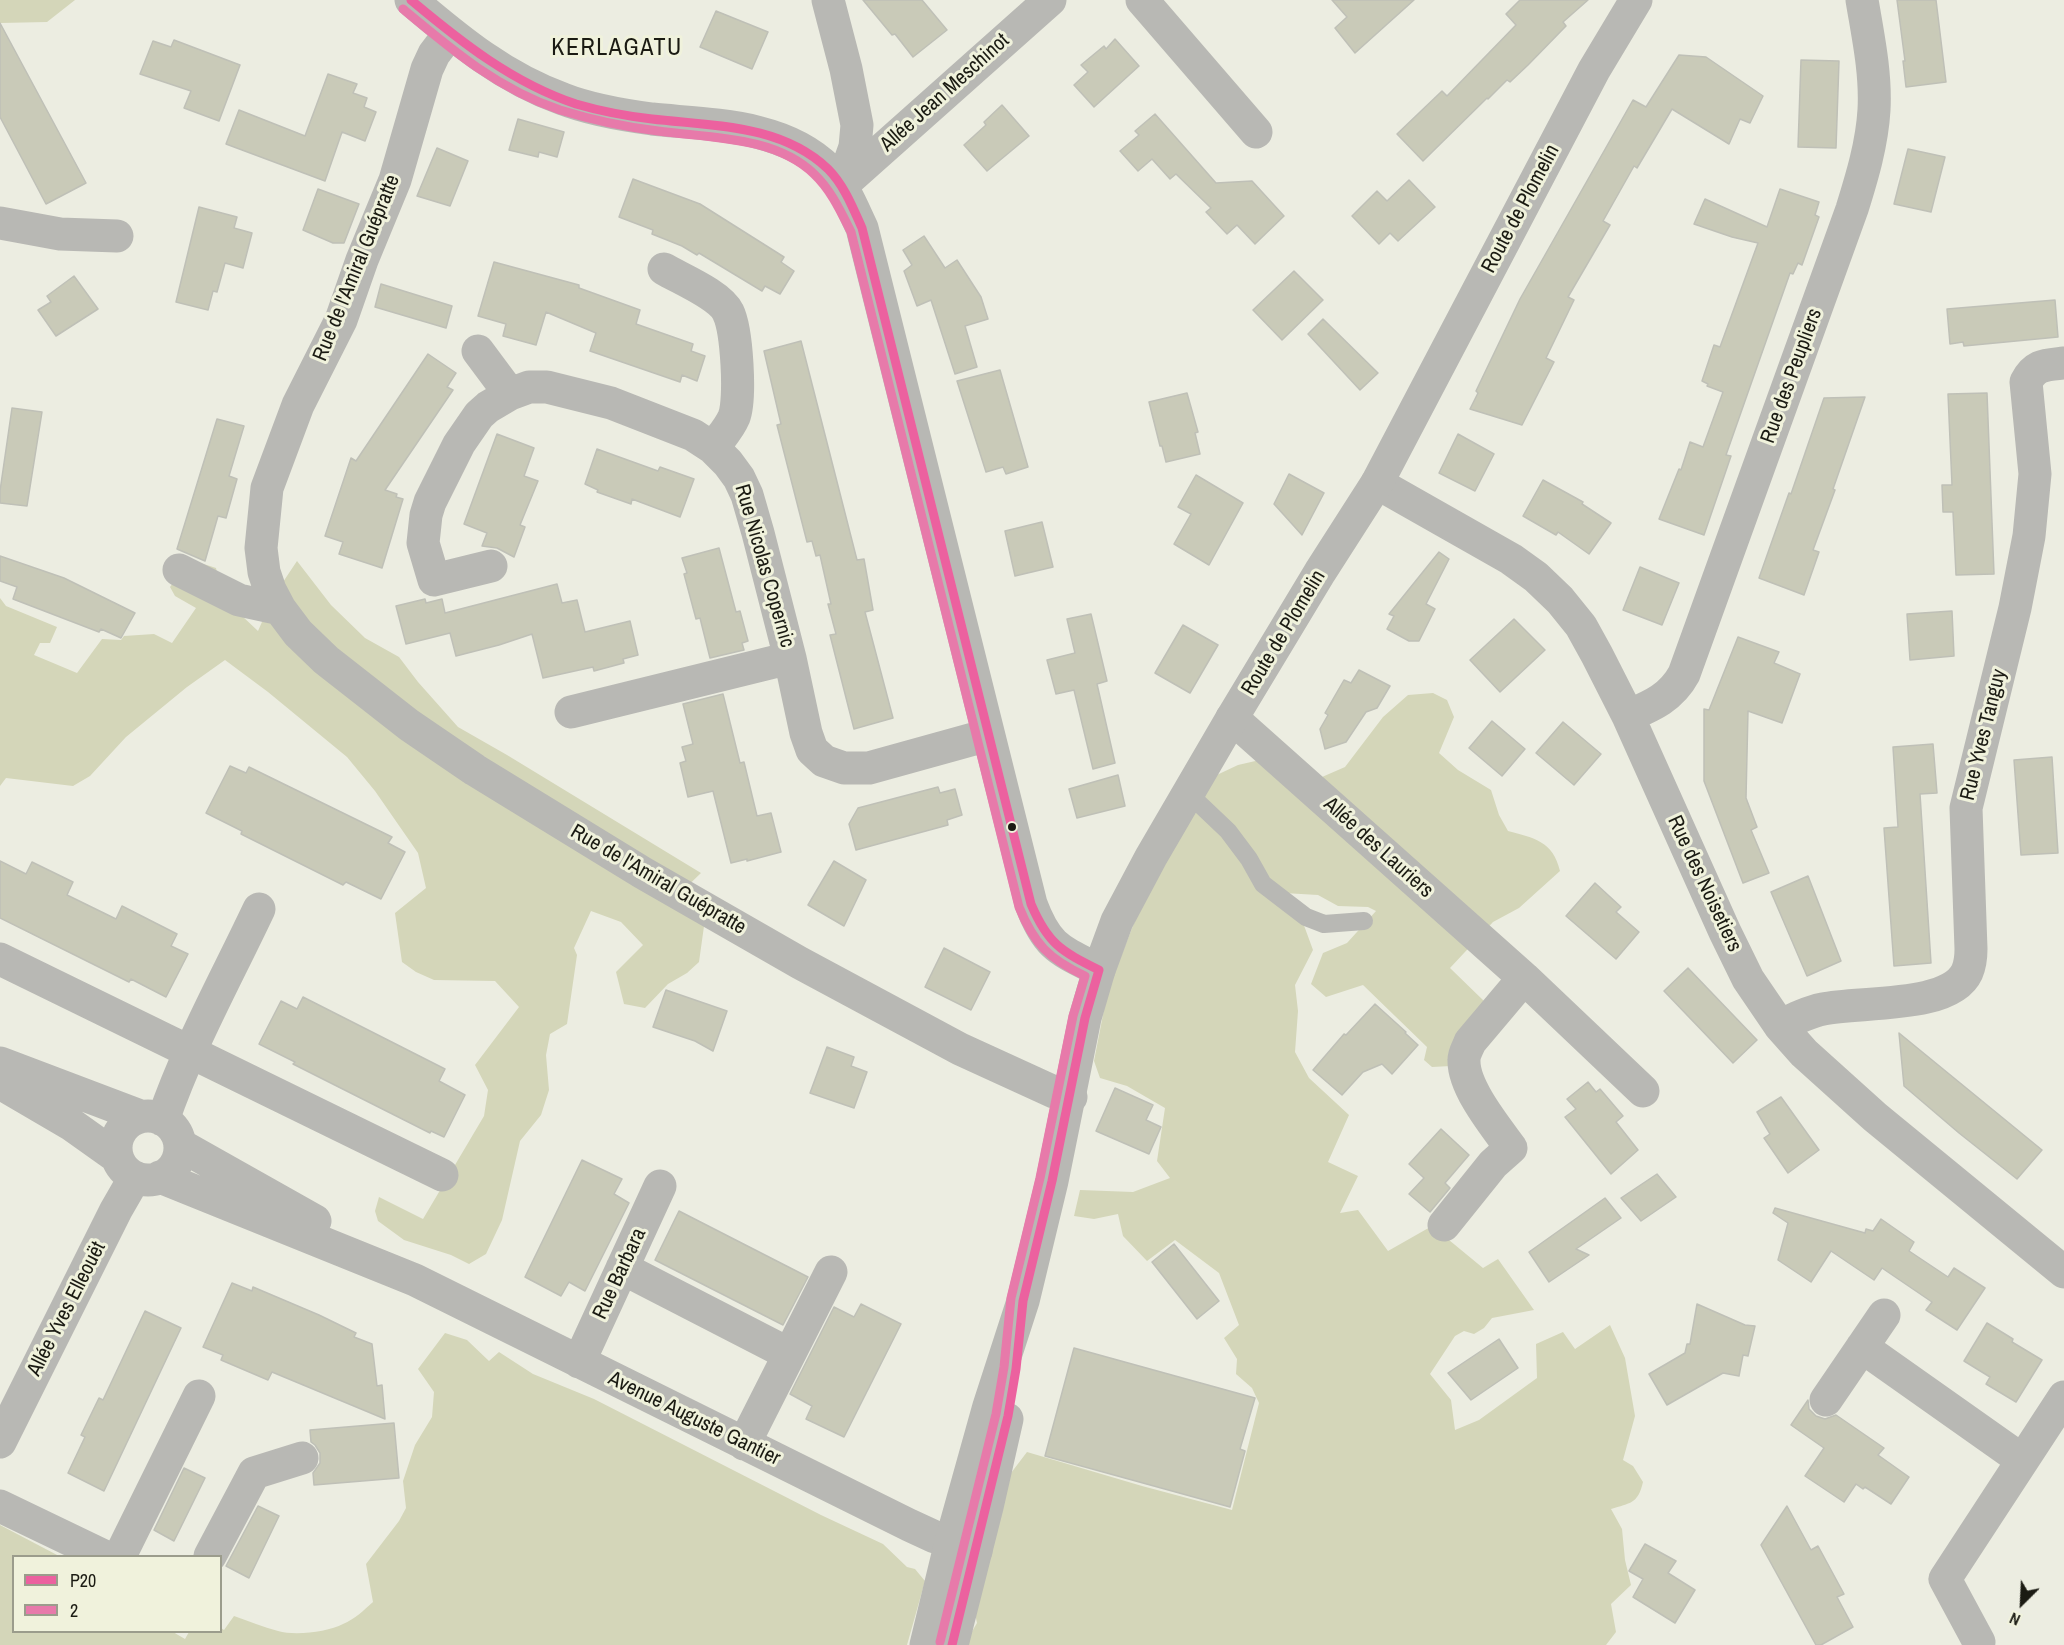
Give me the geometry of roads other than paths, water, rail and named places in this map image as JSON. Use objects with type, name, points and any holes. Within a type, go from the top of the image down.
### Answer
[{"type":"street","points":[[411,0],[450,33],[499,69],[563,99],[615,113],[756,132],[778,138],[798,147],[827,168],[841,186],[862,228],[1025,882],[1040,928],[1060,950],[1099,969]]},
{"type":"street","points":[[828,0],[846,69],[857,125],[855,147],[841,186]]},
{"type":"street","name":"Allée Jean Meschinot","points":[[841,186],[1050,0]]},
{"type":"street","points":[[1142,0],[1256,132]]},
{"type":"street","name":"Route de Plomelin","points":[[926,1645],[1008,1416],[1016,1369],[1023,1301],[1071,1097],[1085,1018],[1099,969],[1117,921],[1151,857],[1232,718],[1377,483],[1594,70],[1636,0]]},
{"type":"street","name":"Rue des Peupliers","points":[[1628,716],[1655,705],[1672,692],[1684,674],[1852,209],[1871,134],[1874,108],[1872,63],[1862,0]]},
{"type":"street","name":"Rue de l'Amiral Guépratte","points":[[450,33],[434,54],[427,69],[395,180],[362,260],[341,320],[298,405],[267,488],[261,548],[264,572],[280,609],[298,633],[326,660],[410,725],[513,794],[634,867],[810,968],[960,1048],[1054,1092],[1071,1097]]},
{"type":"street","points":[[0,224],[60,234],[117,236]]},
{"type":"street","points":[[664,269],[715,298],[728,312],[738,384],[738,404],[731,424],[713,448]]},
{"type":"street","points":[[478,351],[510,393]]},
{"type":"street","name":"Rue Yves Tanguy","points":[[1780,1026],[1802,1015],[1823,1009],[1932,997],[1956,986],[1967,972],[1971,950],[1965,807],[2024,569],[2035,492],[2026,382],[2036,368],[2064,363]]},
{"type":"street","name":"Rue Nicolas Copernic","points":[[490,566],[434,580],[423,543],[423,528],[430,502],[470,425],[488,407],[510,393],[530,387],[547,387],[611,403],[693,435],[713,448],[728,463],[747,495],[790,658],[806,733],[812,750],[824,761],[844,768],[869,768],[988,735]]},
{"type":"street","name":"Rue des Noisetiers","points":[[1377,483],[1511,559],[1536,577],[1560,600],[1581,626],[1628,716],[1748,979],[1780,1026],[1804,1053],[1875,1117],[2064,1272]]},
{"type":"street","points":[[179,570],[239,600],[280,609]]},
{"type":"street","name":"Rue Nicolas Copernic","points":[[572,712],[790,658]]},
{"type":"street","name":"Allée des Lauriers","points":[[1232,718],[1524,978],[1643,1091]]},
{"type":"street","points":[[161,1127],[132,1119],[120,1132],[115,1149],[137,1170],[175,1164],[161,1127],[175,1084],[260,909]]},
{"type":"street","points":[[0,958],[442,1175]]},
{"type":"street","points":[[1444,1226],[1493,1164],[1510,1148],[1473,1090],[1463,1062],[1470,1042],[1524,978]]},
{"type":"street","name":"Avenue Auguste Gantier","points":[[0,1063],[161,1127],[221,1167],[415,1280],[909,1526],[963,1546]]},
{"type":"street","name":"Avenue Auguste Gantier","points":[[0,1083],[72,1125],[137,1170],[415,1280]]},
{"type":"street","name":"Allée Yves Elleouët","points":[[0,1442],[137,1170]]},
{"type":"street","name":"Rue Barbara","points":[[579,1362],[660,1185]]},
{"type":"street","points":[[622,1268],[789,1354]]},
{"type":"street","points":[[744,1444],[831,1272]]},
{"type":"street","points":[[1826,1400],[1884,1315]]},
{"type":"street","points":[[1862,1347],[2022,1460]]},
{"type":"street","points":[[121,1555],[199,1396]]},
{"type":"street","points":[[1979,1642],[1945,1579],[2064,1397]]},
{"type":"street","points":[[211,1555],[254,1473],[302,1458]]},
{"type":"street","points":[[0,1506],[100,1555]]},
{"type":"street","name":"Route de Plomelin","points":[[952,1645],[963,1546]]},
{"type":"lane","points":[[1188,793],[1228,831],[1250,859],[1263,885],[1306,917],[1324,924],[1364,921]]},
{"type":"district","name":"KERLAGATU","points":[[617,49]]}]
